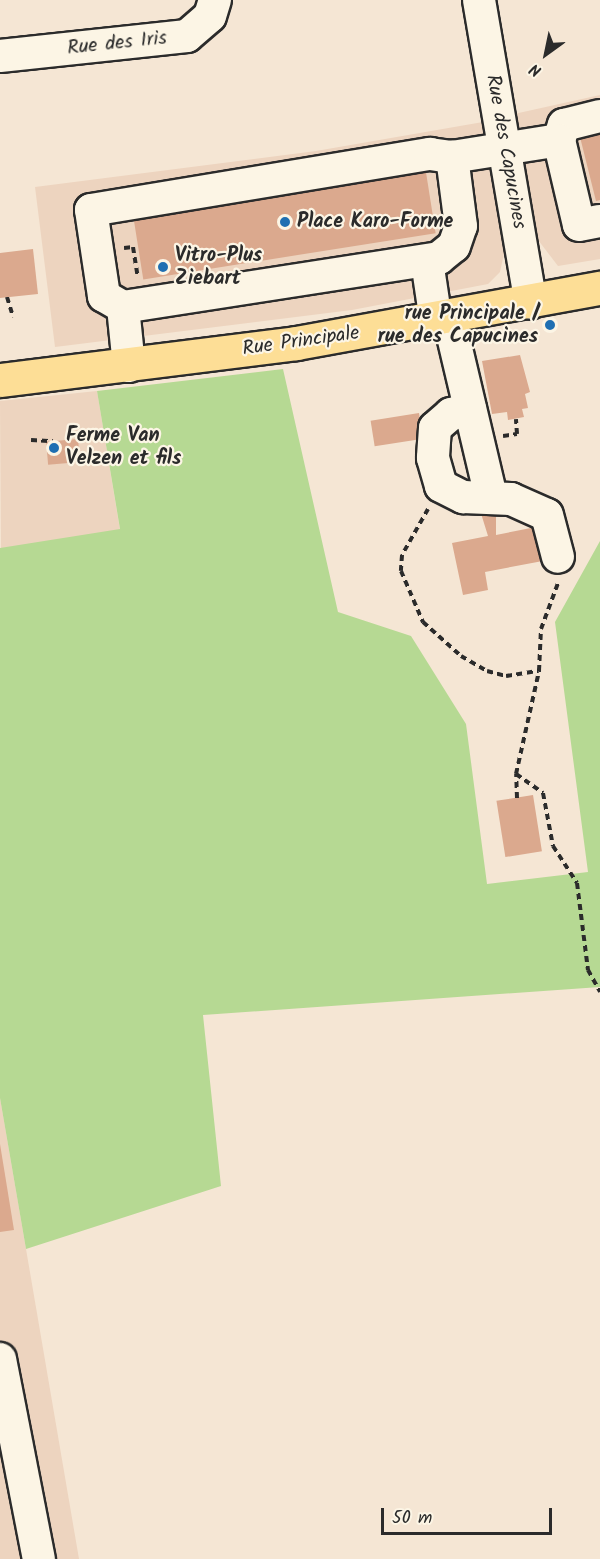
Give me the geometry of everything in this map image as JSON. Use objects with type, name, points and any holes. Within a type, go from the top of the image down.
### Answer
[{"type":"main road","name":"Rue Principale","points":[[0,380],[129,366],[443,320],[600,288]]},
{"type":"street","name":"Rue des Iris","points":[[0,56],[187,36],[210,16],[215,0]]},
{"type":"street","name":"Rue des Capucines","points":[[479,0],[531,303]]},
{"type":"street","points":[[600,116],[564,125],[559,140],[579,225],[600,221]]},
{"type":"street","points":[[452,157],[459,236],[448,252],[427,261],[123,307],[104,296],[91,210],[430,154],[452,157],[559,140]]},
{"type":"street","points":[[427,261],[470,409],[491,496]]},
{"type":"street","points":[[123,307],[129,366]]},
{"type":"street","points":[[470,409],[451,414],[435,428],[437,477],[456,496],[491,496],[547,515],[553,547]]},
{"type":"street","points":[[0,1359],[11,1471],[39,1559]]},
{"type":"path","points":[[133,247],[138,280]]},
{"type":"path","points":[[8,297],[13,317]]},
{"type":"path","points":[[31,440],[52,441]]},
{"type":"path","points":[[437,477],[428,509],[402,555],[400,571],[412,604],[461,656],[487,671],[506,675],[539,670]]},
{"type":"path","points":[[517,798],[516,774],[539,670],[541,629],[558,580],[553,547]]},
{"type":"path","points":[[516,774],[543,793],[553,846],[577,883],[588,970],[600,992]]},
{"type":"shaded area","points":[[600,95],[600,259],[558,266],[535,236],[514,114]]},
{"type":"shaded area","points":[[483,122],[505,249],[500,272],[488,284],[352,310],[55,347],[35,187],[316,151]]},
{"type":"shaded area","points":[[97,391],[120,530],[1,551],[0,401]]},
{"type":"shaded area","points":[[0,1098],[26,1249],[79,1559],[0,1559]]},
{"type":"green space","points":[[283,369],[338,612],[411,636],[466,724],[487,884],[588,872],[555,622],[600,541],[600,987],[203,1015],[221,1186],[26,1249],[0,1098],[0,548],[120,529],[97,391]]},
{"type":"building","points":[[600,128],[600,200],[596,201],[579,133]]},
{"type":"building","name":"Place Karo-Forme","points":[[425,166],[436,233],[143,279],[133,212]]},
{"type":"building","points":[[33,249],[38,294],[0,298],[0,253]]},
{"type":"building","points":[[520,355],[530,392],[525,394],[528,408],[522,409],[524,417],[508,420],[507,412],[492,414],[482,361]]},
{"type":"building","points":[[419,413],[423,439],[375,446],[371,421]]},
{"type":"building","points":[[78,439],[80,462],[48,465],[46,442]]},
{"type":"building","points":[[496,504],[496,535],[541,526],[548,560],[485,572],[488,590],[463,595],[452,543],[488,536],[479,507]]},
{"type":"building","points":[[533,795],[542,851],[505,857],[496,801]]},
{"type":"building","points":[[0,1144],[14,1230],[0,1232]]},
{"type":"place","name":"Place Karo-Forme","points":[[285,222]]},
{"type":"place","name":"Vitro-Plus Ziebart","points":[[163,267]]},
{"type":"place","name":"rue Principale / rue des Capucines","points":[[550,325]]},
{"type":"place","name":"Ferme Van Velzen et fils","points":[[54,448]]}]
